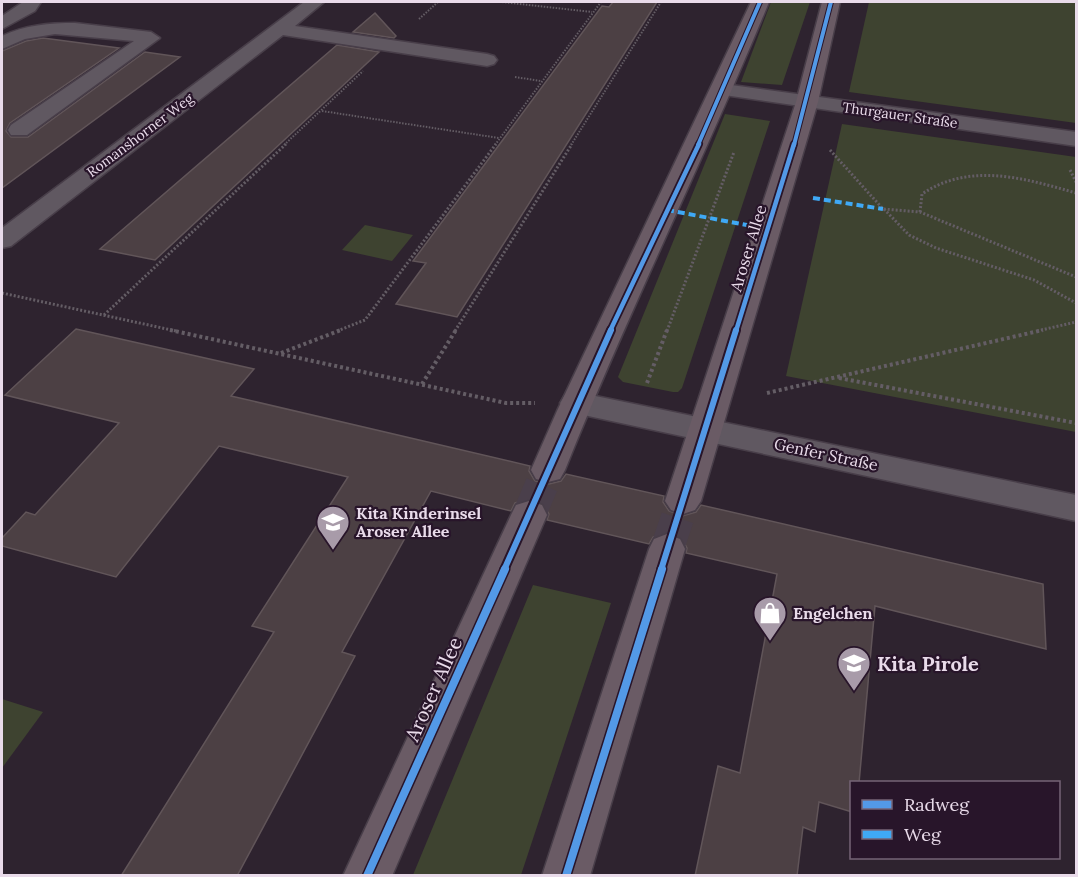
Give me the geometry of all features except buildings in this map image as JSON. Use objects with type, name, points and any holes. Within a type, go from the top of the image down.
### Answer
[{"type":"main road","points":[[548,470],[576,403],[724,90],[760,2]]},
{"type":"main road","name":"Aroser Allee","points":[[683,501],[807,102],[831,2]]},
{"type":"main road","name":"Aroser Allee","points":[[367,876],[529,515]]},
{"type":"main road","points":[[566,876],[667,549]]},
{"type":"street","points":[[4,35],[32,2]]},
{"type":"street","name":"Romanshorner Weg","points":[[2,240],[315,2]]},
{"type":"street","points":[[4,35],[70,28],[151,38],[19,130]]},
{"type":"street","points":[[279,29],[487,60]]},
{"type":"street","name":"Thurgauer Straße","points":[[724,90],[1077,139]]},
{"type":"street","name":"Genfer Straße","points":[[576,403],[707,428],[1077,508]]},
{"type":"path","points":[[104,315],[438,2]]},
{"type":"path","points":[[502,2],[593,12]]},
{"type":"path","points":[[281,354],[365,320],[601,2]]},
{"type":"path","points":[[422,384],[661,2]]},
{"type":"path","points":[[321,111],[499,138]]},
{"type":"path","points":[[635,414],[737,144]]},
{"type":"path","points":[[826,145],[909,235],[936,248],[1034,280],[1077,303]]},
{"type":"path","points":[[920,212],[922,194],[933,184],[951,177],[981,175],[1015,178],[1077,193]]},
{"type":"path","points":[[883,208],[920,212],[1077,277]]},
{"type":"path","points":[[2,293],[506,403],[576,403]]},
{"type":"path","points":[[767,393],[1077,322]]},
{"type":"path","points":[[836,377],[1077,423]]},
{"type":"green space","points":[[771,2],[810,2],[782,85],[741,82]]},
{"type":"green space","points":[[869,2],[1076,2],[1076,123],[849,92]]},
{"type":"green space","points":[[725,114],[770,121],[682,388],[678,392],[673,392],[623,382],[618,377]]},
{"type":"green space","points":[[842,124],[1076,157],[1076,432],[786,376]]},
{"type":"green space","points":[[365,225],[413,235],[392,261],[342,250]]},
{"type":"green space","points":[[533,585],[611,603],[521,875],[413,875]]},
{"type":"green space","points":[[2,699],[43,712],[2,768]]},
{"type":"tunnel","points":[[529,515],[548,470]]},
{"type":"tunnel","points":[[667,549],[683,501]]},
{"type":"marked path","points":[[813,198],[883,209]]},
{"type":"marked path","points":[[667,210],[768,229]]},
{"type":"cycle path","points":[[367,876],[529,515],[576,403],[724,90],[760,2]]},
{"type":"cycle path","points":[[566,876],[807,102],[831,2]]},
{"type":"place","name":"Kita Kinderinsel Aroser Allee","points":[[333,551]]},
{"type":"place","name":"Engelchen","points":[[770,642]]},
{"type":"place","name":"Kita Pirole","points":[[854,692]]}]
